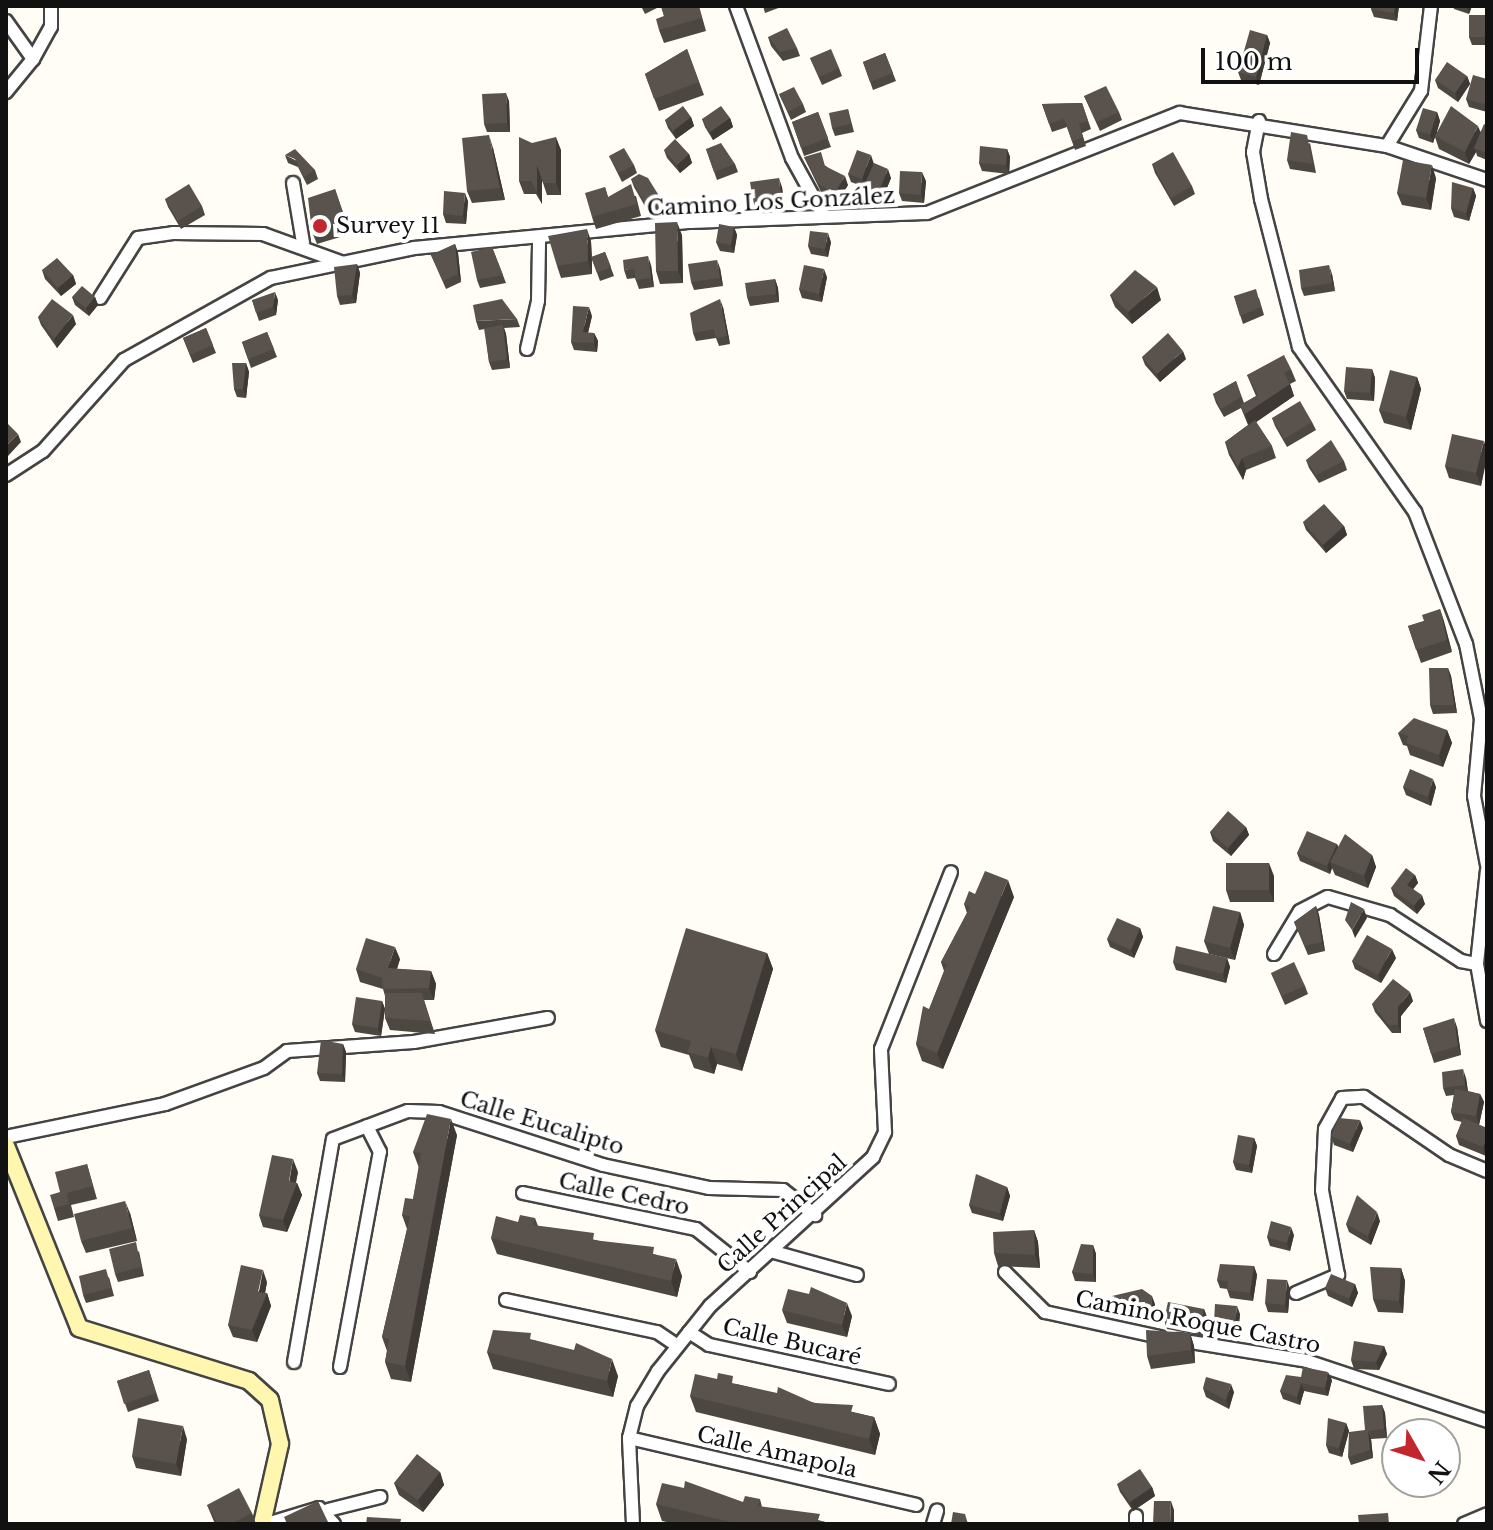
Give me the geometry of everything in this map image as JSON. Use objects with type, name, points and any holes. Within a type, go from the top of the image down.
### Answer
[{"type":"street","points":[[6,92],[33,59],[51,27],[51,6]]},
{"type":"street","points":[[736,6],[792,158],[824,216]]},
{"type":"street","points":[[1387,146],[1421,91],[1431,6]]},
{"type":"street","points":[[6,21],[33,59]]},
{"type":"street","name":"Camino Los González","points":[[6,475],[43,451],[124,360],[271,278],[414,248],[539,241],[824,216],[927,213],[1180,113],[1259,121],[1387,146],[1487,180]]},
{"type":"street","points":[[1259,121],[1253,152],[1261,199],[1299,347],[1415,512],[1466,644],[1481,719],[1480,794],[1487,868],[1477,964],[1487,1021]]},
{"type":"street","points":[[293,183],[303,243]]},
{"type":"street","points":[[100,298],[138,238],[237,231],[303,243],[343,263]]},
{"type":"street","points":[[527,349],[538,301],[539,241]]},
{"type":"street","name":"Calle Principal","points":[[633,1524],[629,1438],[637,1406],[689,1332],[873,1157],[885,1132],[881,1049],[951,872]]},
{"type":"street","points":[[1274,954],[1300,911],[1328,897],[1390,915],[1461,961],[1477,964]]},
{"type":"street","points":[[6,1137],[165,1104],[264,1068],[287,1051],[414,1042],[548,1018]]},
{"type":"street","points":[[1296,1293],[1338,1275],[1322,1190],[1325,1129],[1342,1098],[1364,1097],[1449,1155],[1487,1171]]},
{"type":"street","name":"Calle Eucalipto","points":[[294,1362],[333,1139],[408,1111],[439,1112],[603,1165],[709,1188],[783,1190],[815,1215]]},
{"type":"street","points":[[340,1367],[380,1152],[367,1126]]},
{"type":"street","points":[[6,1146],[79,1328],[249,1381],[270,1400],[280,1444],[264,1524],[380,1497]]},
{"type":"street","name":"Calle Cedro","points":[[523,1193],[696,1229],[750,1272]]},
{"type":"street","points":[[774,1252],[857,1275]]},
{"type":"street","name":"Camino Roque Castro","points":[[1005,1272],[1045,1312],[1307,1361],[1487,1421]]},
{"type":"street","points":[[506,1300],[657,1332],[678,1346]]},
{"type":"street","name":"Calle Bucaré","points":[[689,1332],[709,1345],[889,1384]]},
{"type":"street","name":"Calle Amapola","points":[[629,1438],[916,1505]]},
{"type":"street","points":[[328,1510],[334,1524]]},
{"type":"street","points":[[1464,1524],[1487,1514]]},
{"type":"building","points":[[661,6],[698,6],[702,18],[659,30],[656,19],[664,16]]},
{"type":"building","points":[[1371,6],[1395,6],[1394,13],[1371,9]]},
{"type":"building","points":[[1469,15],[1487,15],[1487,37],[1469,37]]},
{"type":"building","points":[[787,28],[797,48],[780,52],[768,37]]},
{"type":"building","points":[[1250,30],[1267,35],[1256,77],[1238,72]]},
{"type":"building","points":[[687,49],[699,82],[654,99],[645,74]]},
{"type":"building","points":[[831,49],[839,68],[819,77],[810,58]]},
{"type":"building","points":[[885,53],[893,73],[870,82],[863,62]]},
{"type":"building","points":[[1447,62],[1467,76],[1455,93],[1435,80]]},
{"type":"building","points":[[1473,75],[1487,79],[1487,105],[1466,99]]},
{"type":"building","points":[[1106,86],[1119,112],[1097,122],[1084,96]]},
{"type":"building","points":[[794,87],[803,104],[788,112],[779,94]]},
{"type":"building","points":[[506,93],[507,123],[484,124],[482,94]]},
{"type":"building","points":[[1082,103],[1088,121],[1079,124],[1083,137],[1072,141],[1064,119],[1049,124],[1042,104]]},
{"type":"building","points":[[683,106],[691,117],[673,131],[665,120]]},
{"type":"building","points":[[721,106],[730,118],[710,132],[702,119]]},
{"type":"building","points":[[1451,106],[1478,126],[1465,152],[1435,136]]},
{"type":"building","points":[[1423,108],[1437,112],[1430,135],[1416,130]]},
{"type":"building","points":[[848,109],[851,124],[832,128],[829,113]]},
{"type":"building","points":[[818,112],[828,138],[801,148],[792,122]]},
{"type":"building","points":[[1484,124],[1487,126],[1487,153],[1474,148]]},
{"type":"building","points":[[1291,132],[1307,135],[1313,164],[1287,160]]},
{"type":"building","points":[[489,135],[500,188],[467,191],[462,138]]},
{"type":"building","points":[[519,137],[532,143],[556,137],[556,183],[543,183],[537,165],[537,192],[531,181],[519,181]]},
{"type":"building","points":[[675,139],[689,154],[677,165],[664,150]]},
{"type":"building","points":[[721,143],[735,164],[714,172],[706,149]]},
{"type":"building","points":[[980,146],[1007,149],[1006,165],[979,163]]},
{"type":"building","points":[[624,148],[634,165],[619,173],[609,156]]},
{"type":"building","points":[[295,149],[315,170],[304,177],[295,159],[285,155]]},
{"type":"building","points":[[857,150],[871,155],[862,179],[848,174]]},
{"type":"building","points":[[821,152],[825,166],[845,176],[835,193],[818,184],[804,157]]},
{"type":"building","points":[[1173,152],[1192,186],[1171,198],[1152,164]]},
{"type":"building","points":[[1403,160],[1432,165],[1426,198],[1397,193]]},
{"type":"building","points":[[874,163],[888,169],[877,196],[862,190]]},
{"type":"building","points":[[900,171],[922,172],[921,195],[899,193]]},
{"type":"building","points":[[639,174],[648,178],[661,199],[647,207],[631,179]]},
{"type":"building","points":[[779,178],[781,197],[753,201],[750,182]]},
{"type":"building","points":[[1452,182],[1473,188],[1466,213],[1451,208]]},
{"type":"building","points":[[189,184],[202,206],[178,221],[165,199]]},
{"type":"building","points":[[631,184],[637,204],[592,217],[585,193],[605,187],[608,197]]},
{"type":"building","points":[[335,189],[346,221],[312,232],[308,198]]},
{"type":"building","points":[[444,191],[465,193],[463,216],[443,214]]},
{"type":"building","points":[[677,222],[678,271],[656,271],[655,223]]},
{"type":"building","points":[[719,224],[734,227],[731,245],[716,242]]},
{"type":"building","points":[[587,229],[588,261],[557,266],[548,236]]},
{"type":"building","points":[[810,231],[828,233],[825,249],[808,246]]},
{"type":"building","points":[[455,244],[458,274],[443,281],[431,255]]},
{"type":"building","points":[[492,247],[503,275],[477,280],[471,252]]},
{"type":"building","points":[[605,252],[611,267],[597,273],[591,257]]},
{"type":"building","points":[[648,256],[651,278],[636,280],[634,269],[624,270],[623,260]]},
{"type":"building","points":[[57,258],[73,275],[58,288],[42,270]]},
{"type":"building","points":[[717,260],[720,278],[691,282],[688,264]]},
{"type":"building","points":[[357,264],[352,295],[337,296],[334,267]]},
{"type":"building","points":[[804,265],[824,269],[819,294],[799,289]]},
{"type":"building","points":[[1329,265],[1332,283],[1301,288],[1299,270]]},
{"type":"building","points":[[1135,270],[1157,287],[1128,312],[1110,295]]},
{"type":"building","points":[[775,279],[776,294],[747,297],[745,283]]},
{"type":"building","points":[[82,286],[95,297],[86,308],[72,297]]},
{"type":"building","points":[[1256,289],[1261,307],[1240,316],[1234,296]]},
{"type":"building","points":[[275,292],[273,307],[256,313],[252,300]]},
{"type":"building","points":[[52,299],[73,315],[54,339],[38,317]]},
{"type":"building","points":[[502,299],[517,319],[476,321],[473,305]]},
{"type":"building","points":[[720,299],[727,336],[716,338],[714,329],[693,333],[690,313]]},
{"type":"building","points":[[573,306],[589,307],[583,332],[594,333],[594,343],[571,342]]},
{"type":"building","points":[[503,325],[507,359],[489,362],[484,328]]},
{"type":"building","points":[[206,328],[213,345],[190,355],[183,338]]},
{"type":"building","points":[[267,332],[274,349],[248,359],[242,342]]},
{"type":"building","points":[[1168,333],[1183,351],[1157,374],[1142,357]]},
{"type":"building","points":[[1284,355],[1291,369],[1284,373],[1290,384],[1245,414],[1240,405],[1258,395],[1247,375]]},
{"type":"building","points":[[232,363],[246,363],[243,389],[234,389]]},
{"type":"building","points":[[1346,367],[1372,369],[1370,393],[1344,391]]},
{"type":"building","points":[[1390,370],[1417,377],[1406,417],[1379,410]]},
{"type":"building","points":[[1236,381],[1241,397],[1221,409],[1213,394]]},
{"type":"building","points":[[1300,401],[1312,422],[1284,439],[1272,418]]},
{"type":"building","points":[[1255,420],[1272,446],[1242,458],[1238,467],[1225,442]]},
{"type":"building","points":[[6,422],[18,434],[6,446]]},
{"type":"building","points":[[1452,434],[1484,441],[1476,473],[1445,466]]},
{"type":"building","points":[[1331,440],[1344,461],[1316,475],[1306,460]]},
{"type":"building","points":[[1324,504],[1344,526],[1323,545],[1303,522]]},
{"type":"building","points":[[1440,609],[1447,640],[1416,650],[1408,626],[1424,621],[1422,615]]},
{"type":"building","points":[[1429,668],[1448,668],[1454,705],[1430,705]]},
{"type":"building","points":[[1414,718],[1447,730],[1439,755],[1406,743],[1408,736],[1398,733]]},
{"type":"building","points":[[1410,769],[1433,779],[1428,797],[1403,787]]},
{"type":"building","points":[[1228,811],[1246,827],[1228,848],[1210,832]]},
{"type":"building","points":[[1307,831],[1337,844],[1327,866],[1297,853]]},
{"type":"building","points":[[1345,834],[1372,855],[1364,876],[1330,862]]},
{"type":"building","points":[[1226,863],[1269,863],[1269,890],[1226,890]]},
{"type":"building","points":[[1406,868],[1415,875],[1407,885],[1422,895],[1414,906],[1391,888]]},
{"type":"building","points":[[985,871],[1008,880],[937,1053],[916,1044],[923,1006],[929,1009],[947,964],[941,962],[970,907],[964,904],[969,891],[975,894]]},
{"type":"building","points":[[1351,902],[1364,909],[1352,930],[1345,920]]},
{"type":"building","points":[[1213,906],[1240,912],[1230,948],[1204,941]]},
{"type":"building","points":[[1316,906],[1322,942],[1305,946],[1294,922]]},
{"type":"building","points":[[1117,918],[1140,928],[1131,950],[1107,939]]},
{"type":"building","points":[[686,928],[767,953],[736,1054],[711,1047],[708,1058],[688,1052],[691,1041],[655,1030]]},
{"type":"building","points":[[1367,935],[1392,949],[1378,975],[1352,961]]},
{"type":"building","points":[[366,938],[395,947],[388,968],[431,971],[429,988],[383,989],[382,978],[356,969]]},
{"type":"building","points":[[1176,946],[1227,958],[1223,974],[1173,962]]},
{"type":"building","points":[[1294,962],[1305,986],[1282,996],[1271,973]]},
{"type":"building","points":[[1393,979],[1410,992],[1398,1007],[1398,1025],[1389,1025],[1372,1004]]},
{"type":"building","points":[[385,993],[422,993],[430,1021],[385,1018]]},
{"type":"building","points":[[356,997],[382,1001],[378,1028],[352,1024]]},
{"type":"building","points":[[1454,1018],[1458,1046],[1431,1054],[1423,1028]]},
{"type":"building","points":[[321,1040],[343,1044],[342,1074],[317,1073]]},
{"type":"building","points":[[1463,1069],[1465,1085],[1443,1088],[1442,1072]]},
{"type":"building","points":[[1455,1089],[1480,1094],[1476,1116],[1451,1112]]},
{"type":"building","points":[[427,1114],[451,1119],[405,1366],[385,1362],[389,1339],[382,1337],[410,1216],[402,1215],[405,1198],[413,1199],[421,1153],[413,1152]]},
{"type":"building","points":[[1339,1118],[1360,1120],[1350,1144],[1331,1136]]},
{"type":"building","points":[[1463,1118],[1487,1128],[1483,1147],[1456,1136]]},
{"type":"building","points":[[1238,1135],[1254,1138],[1249,1165],[1233,1162]]},
{"type":"building","points":[[272,1155],[293,1159],[289,1181],[297,1183],[283,1220],[259,1215]]},
{"type":"building","points":[[87,1164],[93,1186],[67,1193],[69,1204],[54,1208],[50,1195],[60,1192],[55,1172]]},
{"type":"building","points":[[976,1174],[1007,1187],[1000,1213],[969,1205]]},
{"type":"building","points":[[1357,1195],[1377,1212],[1368,1236],[1346,1224]]},
{"type":"building","points":[[125,1201],[132,1228],[81,1241],[74,1214]]},
{"type":"building","points":[[520,1215],[535,1218],[533,1225],[594,1233],[593,1240],[654,1247],[653,1254],[676,1259],[671,1281],[491,1238],[496,1216],[518,1222]]},
{"type":"building","points":[[1271,1221],[1291,1227],[1287,1243],[1267,1237]]},
{"type":"building","points":[[1034,1230],[1035,1255],[994,1253],[993,1232]]},
{"type":"building","points":[[136,1242],[141,1267],[115,1274],[109,1249]]},
{"type":"building","points":[[1081,1244],[1093,1245],[1093,1274],[1072,1272]]},
{"type":"building","points":[[1220,1264],[1254,1266],[1250,1293],[1227,1290],[1228,1281],[1217,1280]]},
{"type":"building","points":[[241,1265],[263,1270],[258,1292],[267,1293],[252,1330],[228,1325]]},
{"type":"building","points":[[1370,1267],[1401,1268],[1399,1301],[1373,1299]]},
{"type":"building","points":[[106,1269],[111,1288],[83,1295],[79,1276]]},
{"type":"building","points":[[1331,1274],[1355,1284],[1349,1299],[1325,1288]]},
{"type":"building","points":[[1267,1279],[1287,1280],[1285,1305],[1265,1303]]},
{"type":"building","points":[[811,1287],[847,1303],[842,1325],[782,1310],[788,1289],[809,1294]]},
{"type":"building","points":[[1142,1289],[1152,1296],[1152,1309],[1113,1309],[1112,1296]]},
{"type":"building","points":[[1168,1302],[1204,1309],[1200,1327],[1164,1320]]},
{"type":"building","points":[[1215,1304],[1237,1306],[1235,1323],[1214,1322]]},
{"type":"building","points":[[493,1330],[531,1333],[530,1339],[574,1350],[576,1343],[612,1359],[607,1381],[487,1352]]},
{"type":"building","points":[[1146,1330],[1190,1333],[1191,1350],[1147,1356]]},
{"type":"building","points":[[1354,1341],[1384,1346],[1376,1362],[1351,1360]]},
{"type":"building","points":[[1303,1367],[1328,1372],[1325,1388],[1301,1383],[1297,1397],[1280,1391],[1286,1375],[1301,1377]]},
{"type":"building","points":[[149,1370],[156,1393],[124,1404],[117,1381]]},
{"type":"building","points":[[718,1373],[733,1376],[732,1383],[777,1393],[778,1387],[814,1403],[853,1405],[851,1412],[874,1417],[869,1439],[690,1396],[695,1374],[717,1379]]},
{"type":"building","points":[[1206,1377],[1231,1384],[1226,1400],[1203,1388]]},
{"type":"building","points":[[1382,1405],[1381,1429],[1368,1431],[1370,1450],[1348,1457],[1349,1432],[1365,1430],[1363,1406]]},
{"type":"building","points":[[138,1418],[183,1426],[176,1464],[132,1456]]},
{"type":"building","points":[[1328,1418],[1346,1423],[1339,1448],[1326,1445]]},
{"type":"building","points":[[417,1454],[440,1472],[418,1500],[394,1483]]},
{"type":"building","points":[[1140,1469],[1152,1487],[1130,1502],[1117,1484]]},
{"type":"building","points":[[685,1481],[743,1502],[745,1496],[760,1499],[758,1506],[820,1514],[818,1520],[833,1524],[738,1524],[656,1504],[662,1483],[684,1488]]},
{"type":"building","points":[[239,1488],[252,1513],[231,1524],[218,1524],[207,1505]]},
{"type":"building","points":[[318,1501],[329,1524],[287,1524],[284,1517]]},
{"type":"building","points":[[1154,1501],[1171,1501],[1170,1524],[1153,1524]]},
{"type":"building","points":[[953,1512],[965,1514],[968,1524],[951,1524]]},
{"type":"building","points":[[1388,1513],[1389,1524],[1359,1524],[1358,1515]]},
{"type":"building","points":[[367,1517],[401,1519],[400,1524],[366,1524]]},
{"type":"place","name":"Survey 11","points":[[320,226]]}]
